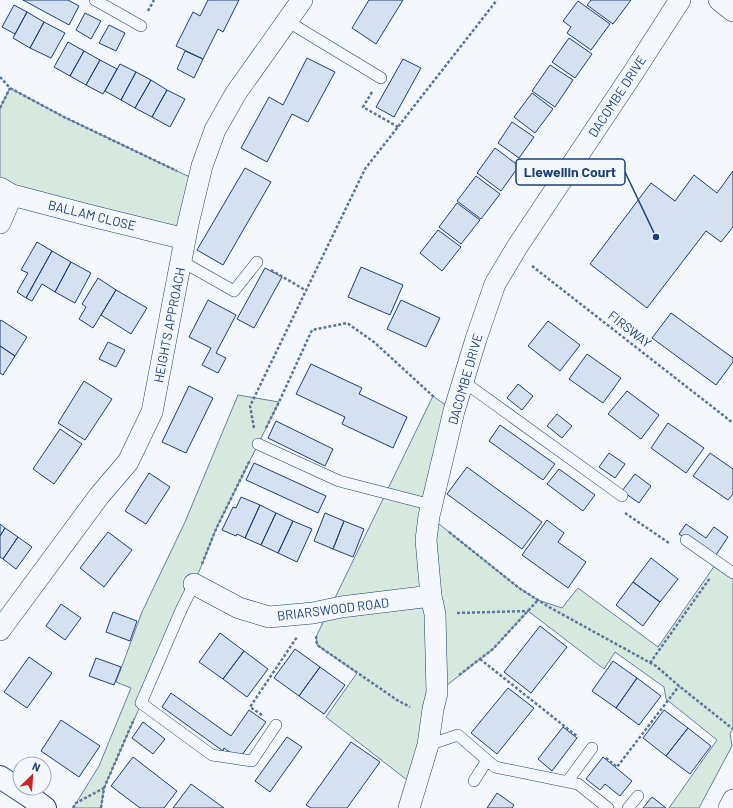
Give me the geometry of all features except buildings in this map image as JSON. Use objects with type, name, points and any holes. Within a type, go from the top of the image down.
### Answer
[{"type":"main road","points":[[0,777],[45,808]]},
{"type":"street","name":"DACOMBE DRIVE","points":[[409,808],[428,745],[433,709],[437,693],[433,605],[426,540],[430,510],[454,412],[476,339],[495,284],[680,0]]},
{"type":"street","points":[[719,0],[733,11]]},
{"type":"street","name":"HEIGHTS APPROACH","points":[[0,630],[99,496],[128,462],[152,412],[185,239],[202,166],[215,130],[236,93],[300,1]]},
{"type":"street","points":[[0,223],[6,191]]},
{"type":"street","name":"BALLAM CLOSE","points":[[6,191],[88,215],[185,239]]},
{"type":"street","name":"BRIARSWOOD ROAD","points":[[194,584],[239,608],[269,617],[313,613],[341,607],[433,605]]},
{"type":"street","points":[[729,808],[733,800]]},
{"type":"lane","points":[[95,0],[141,26]]},
{"type":"lane","points":[[287,21],[380,78]]},
{"type":"lane","points":[[181,261],[234,290],[257,262]]},
{"type":"lane","points":[[464,382],[622,496]]},
{"type":"lane","points":[[258,444],[339,480],[430,510]]},
{"type":"lane","points":[[686,540],[733,573]]},
{"type":"lane","points":[[194,584],[141,703],[212,755],[252,761],[276,725]]},
{"type":"lane","points":[[428,745],[458,735],[495,767],[578,784],[608,808]]},
{"type":"lane","points":[[567,782],[592,748]]},
{"type":"lane","points":[[474,781],[487,760]]},
{"type":"lane","points":[[628,808],[638,796]]},
{"type":"path","points":[[258,444],[250,406],[365,169],[497,0]]},
{"type":"path","points":[[0,77],[10,88],[105,137],[198,181]]},
{"type":"path","points":[[380,78],[364,107],[398,127]]},
{"type":"path","points":[[0,108],[10,88]]},
{"type":"path","name":"FIRSWAY","points":[[515,252],[733,422]]},
{"type":"path","points":[[257,262],[305,290]]},
{"type":"path","points":[[194,584],[216,529],[279,402],[312,330],[347,323],[374,342],[433,396],[454,412]]},
{"type":"path","points":[[622,496],[614,505],[680,551],[686,540]]},
{"type":"path","points":[[430,510],[519,588],[549,607],[656,666],[733,730]]},
{"type":"path","points":[[650,663],[720,564]]},
{"type":"path","points":[[538,600],[493,649],[480,659],[617,767],[679,686]]},
{"type":"path","points":[[433,605],[528,611]]},
{"type":"path","points":[[313,613],[318,645],[397,700],[411,707],[433,709]]},
{"type":"path","points":[[276,725],[250,707],[313,613]]},
{"type":"path","points":[[101,808],[104,788],[141,703]]},
{"type":"path","points":[[73,808],[76,803],[104,788]]},
{"type":"shaded area","points":[[10,88],[64,117],[198,181],[185,239],[0,188],[0,108]]},
{"type":"shaded area","points":[[238,395],[279,402],[217,527],[194,584],[104,788],[101,808],[73,808],[99,766],[131,688],[116,682],[142,612],[185,522]]},
{"type":"shaded area","points":[[433,396],[454,411],[429,516],[519,588],[538,600],[562,608],[578,588],[658,647],[715,565],[733,577],[733,729],[730,733],[732,746],[699,808],[669,808],[717,740],[666,699],[664,687],[615,652],[604,669],[528,611],[493,649],[437,693],[416,787],[326,717],[357,673],[317,645],[316,637]]},
{"type":"place","name":"Llewellin Court","points":[[656,237]]}]
